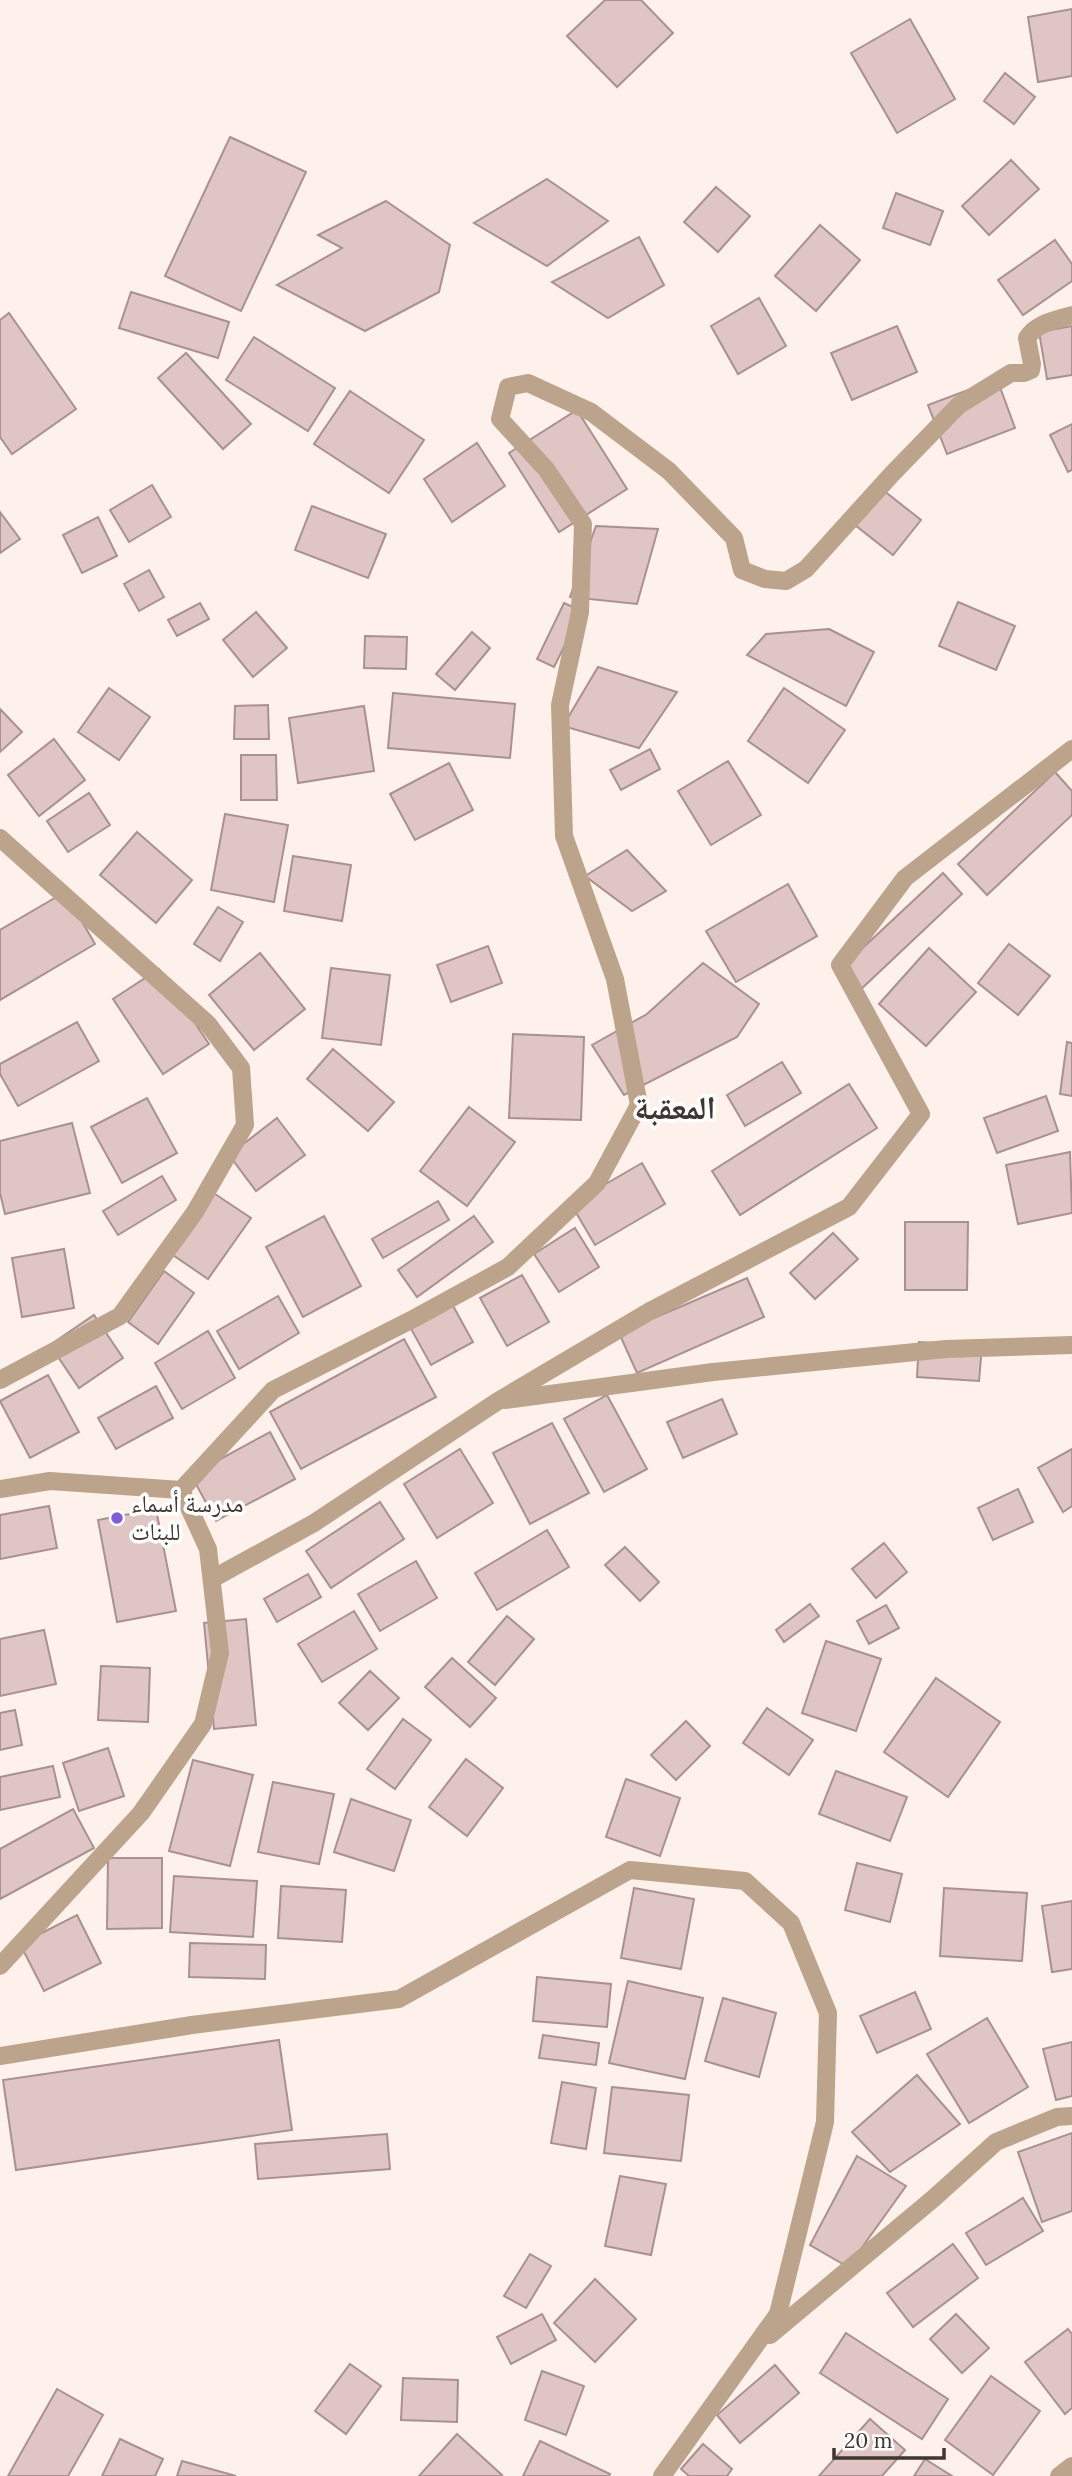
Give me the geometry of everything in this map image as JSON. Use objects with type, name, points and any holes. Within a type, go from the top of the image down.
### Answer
[{"type":"street","points":[[181,1490],[273,1390],[508,1267],[597,1183],[639,1105],[615,979],[564,836],[560,705],[580,612],[583,524],[546,469],[500,419],[508,387],[528,383],[591,412],[669,471],[734,538],[742,570],[765,579],[786,581],[806,569],[959,405],[1011,373],[1031,370],[1027,338],[1031,331],[1043,324],[1072,315]]},
{"type":"street","points":[[212,1580],[314,1523],[498,1401],[650,1311],[849,1207],[921,1114],[840,965],[905,878],[1072,748]]},
{"type":"street","points":[[0,838],[208,1024],[241,1068],[245,1125],[195,1212],[120,1316],[0,1380]]},
{"type":"street","points":[[498,1401],[768,1366],[946,1349],[1072,1345]]},
{"type":"street","points":[[0,1489],[50,1481],[181,1490]]},
{"type":"street","points":[[0,1966],[141,1813],[202,1724],[220,1653],[208,1549],[181,1490]]},
{"type":"street","points":[[0,2056],[192,2025],[399,1999],[629,1870],[745,1881],[791,1923],[828,2013],[825,2122],[778,2314],[662,2476]]},
{"type":"street","points":[[750,2353],[934,2198],[996,2142],[1057,2117],[1072,2116]]},
{"type":"street","points":[[1059,2476],[1072,2466]]},
{"type":"building","points":[[605,0],[641,0],[673,33],[617,87],[567,36]]},
{"type":"building","points":[[1072,9],[1072,76],[1038,82],[1028,17]]},
{"type":"building","points":[[910,19],[955,99],[897,133],[851,53]]},
{"type":"building","points":[[1005,73],[1035,97],[1014,124],[984,101]]},
{"type":"building","points":[[230,137],[306,172],[241,311],[165,276]]},
{"type":"building","points":[[1011,160],[1039,189],[989,235],[962,206]]},
{"type":"building","points":[[547,179],[608,221],[547,266],[474,223]]},
{"type":"building","points":[[716,187],[750,216],[718,252],[684,222]]},
{"type":"building","points":[[896,193],[943,211],[930,245],[883,228]]},
{"type":"building","points":[[386,201],[450,245],[439,292],[365,331],[277,285],[342,248],[318,235]]},
{"type":"building","points":[[820,225],[860,260],[816,311],[775,276]]},
{"type":"building","points":[[639,237],[664,285],[608,318],[552,282]]},
{"type":"building","points":[[1055,240],[1072,264],[1072,281],[1023,315],[998,280]]},
{"type":"building","points":[[131,292],[229,322],[218,358],[119,328]]},
{"type":"building","points":[[759,298],[786,346],[738,374],[711,326]]},
{"type":"building","points":[[9,313],[76,409],[12,454],[0,437],[0,320]]},
{"type":"building","points":[[897,326],[917,372],[852,400],[831,353]]},
{"type":"building","points":[[1072,326],[1072,375],[1047,379],[1039,332]]},
{"type":"building","points":[[254,337],[335,388],[308,431],[226,380]]},
{"type":"building","points":[[186,353],[251,424],[223,449],[158,378]]},
{"type":"building","points":[[997,379],[1015,428],[947,454],[928,405]]},
{"type":"building","points":[[350,391],[424,440],[389,493],[314,444]]},
{"type":"building","points":[[577,410],[627,489],[559,532],[509,453]]},
{"type":"building","points":[[1072,424],[1072,470],[1068,472],[1050,435]]},
{"type":"building","points":[[477,443],[505,486],[452,522],[424,479]]},
{"type":"building","points":[[152,485],[171,517],[129,542],[110,510]]},
{"type":"building","points":[[883,490],[921,520],[893,555],[855,525]]},
{"type":"building","points":[[312,506],[386,534],[368,578],[295,550]]},
{"type":"building","points":[[0,512],[20,539],[0,553]]},
{"type":"building","points":[[98,517],[117,556],[82,573],[63,535]]},
{"type":"building","points":[[596,526],[658,529],[637,604],[570,597]]},
{"type":"building","points":[[149,570],[164,597],[139,611],[124,584]]},
{"type":"building","points":[[958,602],[1015,626],[996,670],[939,646]]},
{"type":"building","points":[[200,603],[209,619],[177,636],[168,620]]},
{"type":"building","points":[[564,603],[582,611],[554,667],[537,659]]},
{"type":"building","points":[[256,612],[287,648],[253,677],[223,640]]},
{"type":"building","points":[[829,629],[874,652],[846,706],[747,655],[766,634]]},
{"type":"building","points":[[472,632],[490,648],[455,690],[436,674]]},
{"type":"building","points":[[365,636],[407,637],[406,669],[364,668]]},
{"type":"building","points":[[598,667],[677,692],[639,748],[563,726]]},
{"type":"building","points":[[109,688],[150,717],[119,760],[78,732]]},
{"type":"building","points":[[784,688],[845,730],[808,783],[748,741]]},
{"type":"building","points":[[393,693],[515,704],[510,758],[388,748]]},
{"type":"building","points":[[268,705],[269,739],[234,739],[235,706]]},
{"type":"building","points":[[364,706],[374,771],[298,783],[289,718]]},
{"type":"building","points":[[0,709],[22,732],[0,752]]},
{"type":"building","points":[[54,739],[85,780],[39,816],[8,775]]},
{"type":"building","points":[[650,749],[660,769],[621,790],[610,770]]},
{"type":"building","points":[[241,755],[276,755],[277,800],[241,800]]},
{"type":"building","points":[[728,761],[761,815],[711,845],[678,791]]},
{"type":"building","points":[[449,763],[473,810],[415,840],[390,794]]},
{"type":"building","points":[[1055,772],[1072,791],[1072,815],[987,895],[958,864]]},
{"type":"building","points":[[89,793],[110,825],[68,852],[47,821]]},
{"type":"building","points":[[225,814],[288,825],[274,902],[211,890]]},
{"type":"building","points":[[137,832],[192,880],[156,923],[100,875]]},
{"type":"building","points":[[627,850],[666,891],[632,911],[585,876]]},
{"type":"building","points":[[293,856],[351,865],[342,921],[284,911]]},
{"type":"building","points":[[943,873],[962,894],[858,992],[838,971]]},
{"type":"building","points":[[788,884],[817,936],[736,982],[706,931]]},
{"type":"building","points":[[65,892],[95,944],[0,1000],[0,930]]},
{"type":"building","points":[[218,907],[243,922],[220,961],[194,944]]},
{"type":"building","points":[[1009,944],[1050,976],[1018,1015],[978,983]]},
{"type":"building","points":[[488,946],[502,983],[451,1002],[437,965]]},
{"type":"building","points":[[929,948],[976,992],[926,1046],[879,1004]]},
{"type":"building","points":[[260,953],[305,1009],[254,1050],[209,995]]},
{"type":"building","points":[[703,963],[759,1004],[737,1037],[624,1095],[592,1045],[647,1014]]},
{"type":"building","points":[[331,968],[390,975],[381,1045],[322,1038]]},
{"type":"building","points":[[159,969],[209,1044],[163,1074],[113,999]]},
{"type":"building","points":[[77,1022],[99,1061],[18,1106],[0,1074],[0,1064]]},
{"type":"building","points":[[513,1034],[584,1037],[581,1120],[509,1118]]},
{"type":"building","points":[[1067,1042],[1072,1043],[1072,1096],[1060,1094]]},
{"type":"building","points":[[333,1049],[394,1102],[368,1131],[307,1079]]},
{"type":"building","points":[[782,1062],[801,1093],[745,1126],[727,1095]]},
{"type":"building","points":[[849,1084],[877,1128],[740,1215],[712,1171]]},
{"type":"building","points":[[1046,1096],[1058,1131],[997,1153],[984,1118]]},
{"type":"building","points":[[147,1098],[177,1153],[122,1183],[91,1127]]},
{"type":"building","points":[[469,1107],[515,1142],[467,1206],[420,1171]]},
{"type":"building","points":[[277,1118],[305,1155],[256,1191],[229,1155]]},
{"type":"building","points":[[72,1123],[90,1193],[5,1214],[0,1193],[0,1141]]},
{"type":"building","points":[[1070,1152],[1072,1213],[1018,1224],[1006,1165]]},
{"type":"building","points":[[642,1163],[665,1204],[595,1245],[571,1204]]},
{"type":"building","points":[[162,1176],[176,1200],[118,1235],[103,1211]]},
{"type":"building","points":[[209,1190],[251,1218],[208,1279],[167,1251]]},
{"type":"building","points":[[438,1201],[449,1220],[383,1258],[372,1239]]},
{"type":"building","points":[[324,1216],[361,1286],[303,1317],[266,1247]]},
{"type":"building","points":[[474,1216],[493,1242],[417,1297],[398,1270]]},
{"type":"building","points":[[905,1222],[968,1222],[967,1290],[905,1290]]},
{"type":"building","points":[[575,1228],[599,1267],[559,1292],[534,1254]]},
{"type":"building","points":[[833,1233],[858,1259],[815,1299],[790,1273]]},
{"type":"building","points":[[64,1249],[74,1308],[22,1317],[12,1258]]},
{"type":"building","points":[[164,1271],[194,1293],[158,1344],[128,1322]]},
{"type":"building","points":[[522,1275],[549,1322],[507,1346],[480,1298]]},
{"type":"building","points":[[747,1278],[764,1317],[637,1373],[619,1333]]},
{"type":"building","points":[[278,1296],[299,1333],[239,1369],[217,1331]]},
{"type":"building","points":[[452,1304],[473,1342],[431,1365],[410,1327]]},
{"type":"building","points":[[94,1315],[123,1358],[79,1388],[50,1345]]},
{"type":"building","points":[[208,1331],[235,1378],[182,1409],[155,1363]]},
{"type":"building","points":[[404,1339],[436,1397],[301,1469],[270,1412]]},
{"type":"building","points":[[919,1342],[982,1346],[979,1381],[917,1377]]},
{"type":"building","points":[[48,1375],[79,1432],[30,1458],[0,1401]]},
{"type":"building","points":[[156,1386],[173,1418],[116,1449],[98,1418]]},
{"type":"building","points":[[607,1395],[647,1469],[604,1492],[564,1419]]},
{"type":"building","points":[[722,1399],[737,1434],[683,1458],[667,1422]]},
{"type":"building","points":[[552,1423],[589,1493],[530,1524],[493,1453]]},
{"type":"building","points":[[270,1432],[295,1479],[216,1521],[191,1475]]},
{"type":"building","points":[[460,1449],[493,1503],[437,1538],[404,1484]]},
{"type":"building","points":[[1072,1449],[1072,1506],[1063,1512],[1038,1468]]},
{"type":"building","points":[[1018,1489],[1033,1522],[993,1540],[978,1508]]},
{"type":"building","points":[[380,1502],[404,1539],[331,1588],[306,1551]]},
{"type":"building","points":[[49,1506],[57,1548],[0,1559],[0,1515]]},
{"type":"building","points":[[156,1509],[176,1611],[117,1622],[98,1520]]},
{"type":"building","points":[[547,1530],[569,1567],[497,1610],[475,1573]]},
{"type":"building","points":[[884,1543],[907,1572],[876,1598],[852,1569]]},
{"type":"building","points":[[625,1547],[659,1582],[640,1601],[605,1565]]},
{"type":"building","points":[[416,1561],[437,1598],[380,1631],[358,1594]]},
{"type":"building","points":[[308,1574],[321,1597],[277,1622],[264,1599]]},
{"type":"building","points":[[810,1604],[819,1616],[784,1642],[776,1630]]},
{"type":"building","points":[[886,1605],[899,1628],[869,1644],[857,1621]]},
{"type":"building","points":[[354,1611],[377,1649],[322,1682],[298,1644]]},
{"type":"building","points":[[507,1616],[534,1639],[495,1685],[468,1662]]},
{"type":"building","points":[[246,1619],[256,1725],[214,1729],[204,1623]]},
{"type":"building","points":[[44,1630],[56,1684],[0,1696],[0,1639]]},
{"type":"building","points":[[826,1641],[881,1659],[856,1731],[802,1713]]},
{"type":"building","points":[[452,1658],[496,1698],[470,1727],[425,1687]]},
{"type":"building","points":[[101,1666],[150,1668],[148,1722],[98,1720]]},
{"type":"building","points":[[370,1671],[399,1698],[368,1730],[339,1703]]},
{"type":"building","points":[[936,1678],[1000,1722],[948,1797],[884,1752]]},
{"type":"building","points":[[767,1708],[813,1740],[789,1775],[743,1743]]},
{"type":"building","points":[[15,1710],[22,1745],[0,1750],[0,1713]]},
{"type":"building","points":[[403,1719],[431,1740],[395,1789],[367,1769]]},
{"type":"building","points":[[686,1721],[710,1746],[676,1780],[651,1755]]},
{"type":"building","points":[[108,1748],[124,1796],[79,1811],[63,1763]]},
{"type":"building","points":[[466,1759],[503,1788],[467,1836],[429,1807]]},
{"type":"building","points":[[193,1760],[253,1775],[230,1866],[169,1851]]},
{"type":"building","points":[[53,1766],[60,1797],[0,1810],[0,1777]]},
{"type":"building","points":[[836,1771],[907,1797],[890,1841],[819,1814]]},
{"type":"building","points":[[626,1779],[680,1798],[660,1856],[606,1837]]},
{"type":"building","points":[[273,1782],[334,1794],[319,1864],[258,1852]]},
{"type":"building","points":[[351,1799],[411,1820],[394,1871],[334,1852]]},
{"type":"building","points":[[73,1809],[94,1848],[0,1899],[0,1849]]},
{"type":"building","points":[[108,1858],[162,1858],[162,1928],[107,1929]]},
{"type":"building","points":[[857,1863],[902,1874],[890,1922],[845,1910]]},
{"type":"building","points":[[174,1876],[257,1881],[253,1937],[170,1932]]},
{"type":"building","points":[[281,1886],[346,1890],[342,1942],[278,1938]]},
{"type":"building","points":[[634,1888],[694,1899],[681,1969],[621,1958]]},
{"type":"building","points":[[944,1888],[1027,1893],[1022,1961],[940,1956]]},
{"type":"building","points":[[1072,1901],[1072,1969],[1052,1972],[1042,1906]]},
{"type":"building","points":[[77,1915],[101,1963],[44,1991],[20,1944]]},
{"type":"building","points":[[190,1943],[266,1945],[265,1979],[189,1977]]},
{"type":"building","points":[[537,1977],[611,1984],[607,2027],[533,2021]]},
{"type":"building","points":[[628,1981],[703,1998],[685,2079],[609,2063]]},
{"type":"building","points":[[915,1992],[931,2029],[877,2053],[860,2016]]},
{"type":"building","points":[[723,1998],[776,2013],[759,2077],[705,2061]]},
{"type":"building","points":[[987,2018],[1028,2087],[969,2123],[927,2054]]},
{"type":"building","points":[[543,2035],[599,2043],[596,2065],[539,2058]]},
{"type":"building","points":[[279,2040],[292,2130],[16,2170],[3,2080]]},
{"type":"building","points":[[1072,2042],[1072,2096],[1056,2100],[1043,2049]]},
{"type":"building","points":[[917,2075],[960,2124],[890,2172],[852,2132]]},
{"type":"building","points":[[562,2082],[596,2088],[586,2149],[551,2143]]},
{"type":"building","points":[[612,2087],[689,2095],[681,2161],[604,2153]]},
{"type":"building","points":[[1072,2133],[1072,2211],[1042,2222],[1018,2152]]},
{"type":"building","points":[[387,2134],[390,2169],[258,2179],[255,2144]]},
{"type":"building","points":[[857,2156],[906,2186],[848,2267],[810,2245]]},
{"type":"building","points":[[620,2176],[666,2184],[651,2255],[605,2246]]},
{"type":"building","points":[[1023,2198],[1043,2231],[986,2265],[966,2233]]},
{"type":"building","points":[[953,2244],[978,2278],[913,2327],[887,2293]]},
{"type":"building","points":[[530,2254],[551,2266],[526,2308],[504,2296]]},
{"type":"building","points":[[595,2279],[636,2319],[595,2362],[554,2323]]},
{"type":"building","points":[[542,2314],[556,2340],[511,2364],[497,2337]]},
{"type":"building","points":[[956,2314],[989,2348],[962,2373],[930,2339]]},
{"type":"building","points":[[1068,2329],[1072,2334],[1072,2408],[1065,2414],[1025,2362]]},
{"type":"building","points":[[846,2333],[948,2399],[922,2439],[820,2373]]},
{"type":"building","points":[[350,2364],[381,2386],[346,2434],[315,2411]]},
{"type":"building","points":[[775,2365],[799,2393],[740,2443],[717,2415]]},
{"type":"building","points":[[542,2371],[584,2386],[566,2435],[525,2420]]},
{"type":"building","points":[[991,2376],[1040,2411],[993,2475],[945,2440]]},
{"type":"building","points":[[403,2378],[458,2380],[457,2422],[401,2420]]},
{"type":"building","points":[[57,2389],[103,2415],[68,2476],[8,2476]]},
{"type":"building","points":[[870,2419],[905,2450],[882,2476],[819,2476]]},
{"type":"building","points":[[457,2434],[502,2475],[419,2476]]},
{"type":"building","points":[[120,2439],[163,2459],[155,2476],[102,2476]]},
{"type":"building","points":[[540,2441],[610,2474],[523,2476]]},
{"type":"building","points":[[703,2444],[732,2469],[727,2476],[689,2476],[681,2469]]},
{"type":"building","points":[[925,2459],[952,2476],[914,2476]]},
{"type":"building","points":[[182,2461],[236,2476],[177,2476]]},
{"type":"place","name":"مدرسة أسماء للبنات","points":[[117,1518]]},
{"type":"district","name":"المعقبة","points":[[675,1108]]}]
